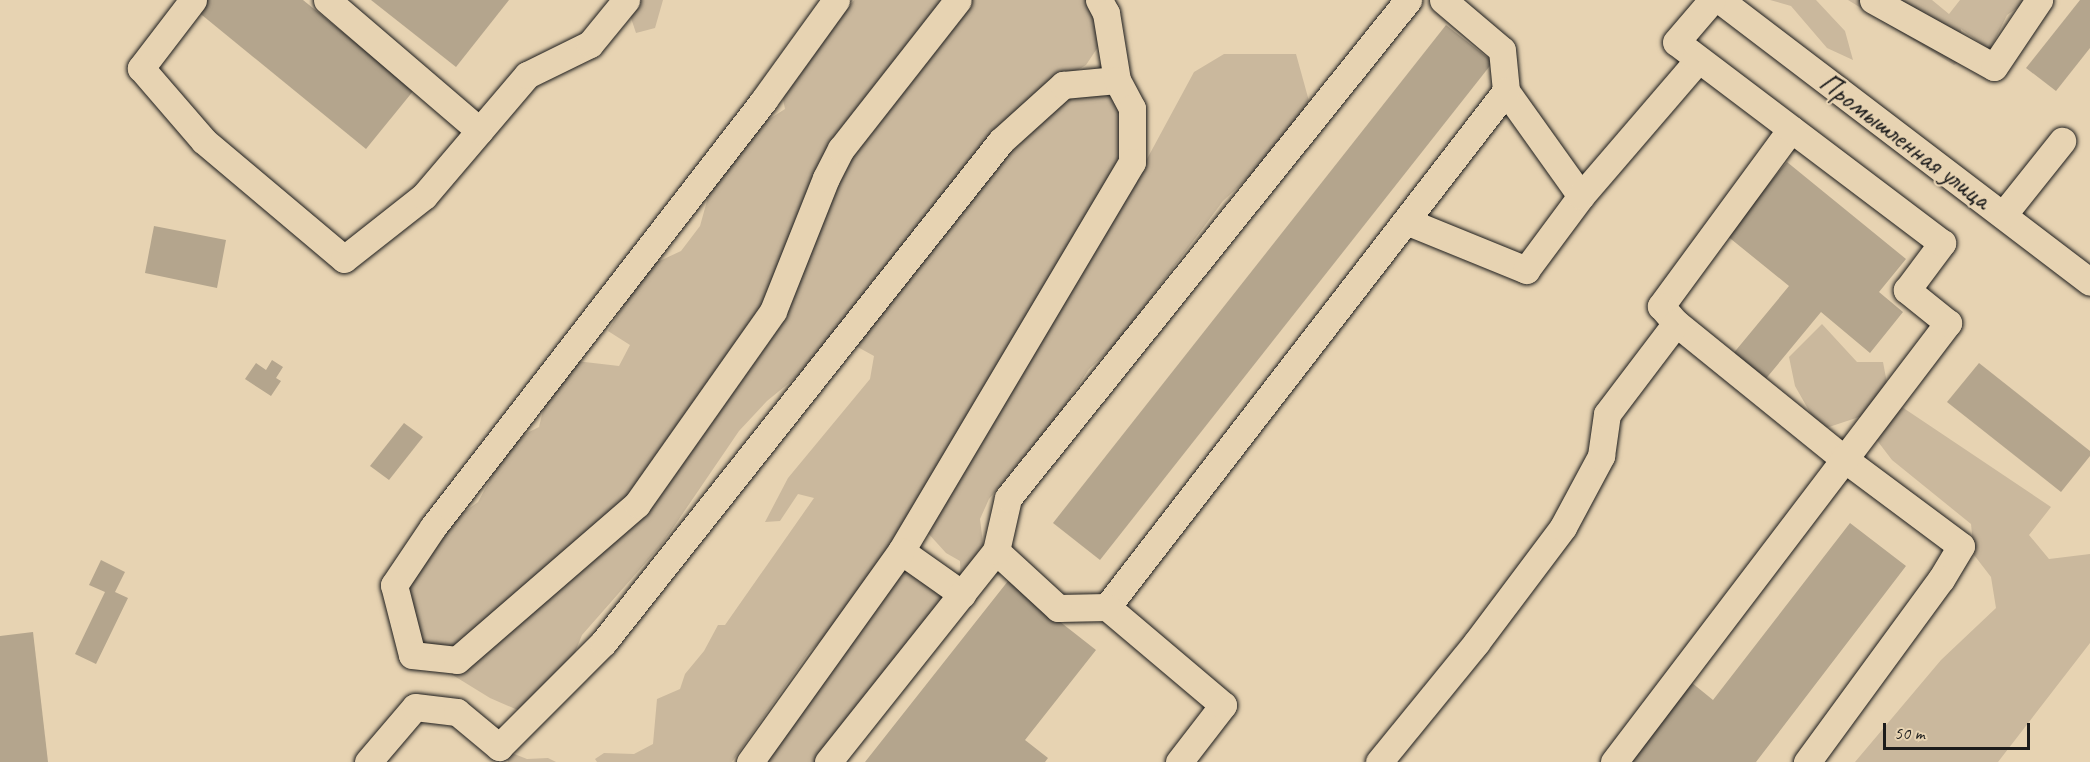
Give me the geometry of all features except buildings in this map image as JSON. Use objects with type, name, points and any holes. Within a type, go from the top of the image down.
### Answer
[{"type":"street","points":[[193,0],[141,68],[204,141],[344,259],[424,196],[527,75],[590,44],[626,0]]},
{"type":"street","points":[[327,0],[480,131]]},
{"type":"street","points":[[836,0],[764,100],[433,527],[394,585],[412,655],[457,660],[637,504],[773,311],[826,178],[841,149],[958,0]]},
{"type":"street","points":[[750,762],[901,551],[1132,162],[1132,108],[1117,80],[1106,13],[1100,0]]},
{"type":"street","points":[[828,762],[996,551],[1008,498],[1408,0]]},
{"type":"street","points":[[1443,0],[1502,50],[1506,91],[1581,196]]},
{"type":"street","points":[[1614,762],[1948,323],[1907,290],[1942,243],[1676,42],[1712,0]]},
{"type":"street","name":"Промышленная улица","points":[[1720,0],[2090,282]]},
{"type":"street","points":[[1873,0],[1994,67],[2039,0]]},
{"type":"street","points":[[1406,221],[1526,270],[1581,196],[1698,60]]},
{"type":"street","points":[[368,762],[415,707],[457,712],[499,747],[603,643],[1001,141],[1063,85],[1117,80]]},
{"type":"street","points":[[1107,606],[1506,91]]},
{"type":"street","points":[[1791,129],[1661,306],[1676,322],[1843,459],[1961,546],[1941,579],[1807,762]]},
{"type":"street","points":[[2003,215],[2062,141]]},
{"type":"street","points":[[1379,762],[1476,644],[1563,527],[1601,456],[1607,414],[1676,322]]},
{"type":"street","points":[[901,551],[962,594]]},
{"type":"street","points":[[996,551],[1058,608],[1107,606],[1223,705],[1179,762]]},
{"type":"shaded area","points":[[625,0],[663,0],[655,28],[636,33]]},
{"type":"shaded area","points":[[854,0],[1089,0],[1097,22],[1098,47],[1086,65],[1064,78],[908,249],[869,284],[857,312],[800,374],[767,401],[739,431],[662,544],[582,635],[561,687],[527,714],[490,698],[451,674],[428,652],[414,634],[397,585],[434,534],[478,502],[511,441],[539,427],[548,390],[576,361],[619,366],[630,345],[608,331],[640,279],[651,265],[681,251],[700,226],[715,172],[743,136],[785,109],[782,94]]},
{"type":"shaded area","points":[[1770,0],[1816,0],[1845,31],[1853,60],[1827,48],[1791,6]]},
{"type":"shaded area","points":[[1848,0],[1932,0],[1949,14],[1960,0],[2029,0],[2007,15],[1990,50],[1961,29],[1964,59],[1954,65]]},
{"type":"shaded area","points":[[1224,54],[1296,54],[1309,101],[1277,151],[1223,201],[1117,343],[1089,369],[1060,413],[989,499],[980,519],[985,559],[961,588],[960,561],[946,553],[927,532],[1002,402],[1033,357],[1056,302],[1114,220],[1194,72]]},
{"type":"shaded area","points":[[1073,88],[1115,92],[1123,144],[1107,192],[1060,277],[838,625],[809,652],[732,762],[597,762],[595,759],[604,753],[634,754],[653,744],[657,699],[680,689],[685,674],[704,651],[718,625],[725,625],[814,498],[798,494],[780,521],[765,522],[788,478],[870,379],[874,356],[854,345],[996,160]]},
{"type":"shaded area","points":[[1822,324],[1857,362],[1883,362],[1890,399],[2051,507],[2029,535],[2049,559],[2090,554],[2090,643],[1998,762],[1855,762],[1941,660],[1996,608],[1991,577],[1974,555],[1971,524],[1892,460],[1859,417],[1820,430],[1795,386],[1789,357]]},
{"type":"shaded area","points":[[898,561],[950,599],[826,762],[752,762]]},
{"type":"shaded area","points":[[504,750],[527,759],[548,758],[556,762],[508,762]]}]
